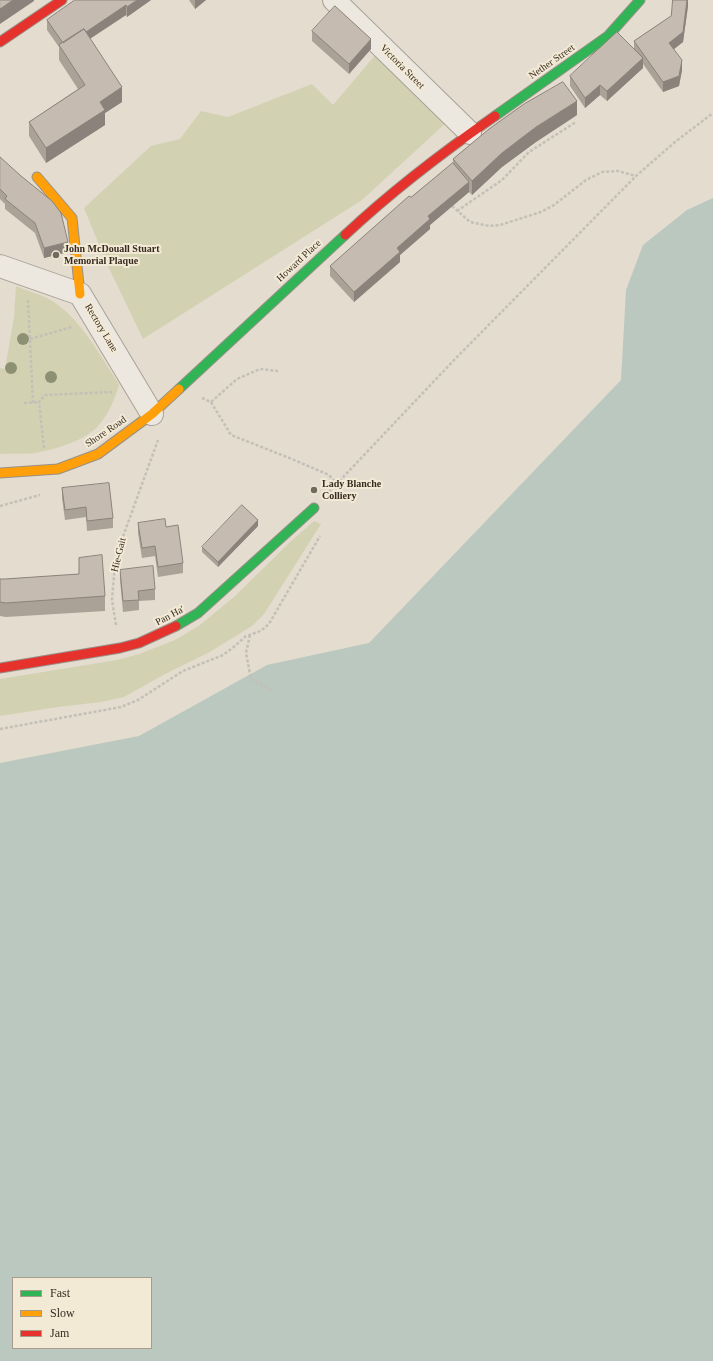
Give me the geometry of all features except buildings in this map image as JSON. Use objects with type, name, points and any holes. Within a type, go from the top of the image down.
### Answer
[{"type":"street","points":[[0,42],[62,0]]},
{"type":"street","name":"Victoria Street","points":[[334,0],[470,134]]},
{"type":"street","name":"Nether Street","points":[[470,134],[608,36],[640,0]]},
{"type":"street","name":"Howard Place","points":[[152,414],[352,227],[398,189],[470,134]]},
{"type":"street","points":[[37,177],[72,218],[80,294]]},
{"type":"street","name":"Rectory Lane","points":[[0,266],[80,294],[152,414]]},
{"type":"street","name":"Shore Road","points":[[0,473],[58,469],[65,467],[98,454],[152,414]]},
{"type":"street","name":"Pan Ha'","points":[[0,668],[120,648],[139,643],[172,629],[198,613],[314,508]]},
{"type":"path","points":[[314,508],[456,358],[636,176],[674,142],[713,113]]},
{"type":"path","points":[[457,211],[502,180],[529,152],[576,122]]},
{"type":"path","points":[[452,206],[470,222],[489,226],[500,225],[541,212],[554,205],[586,180],[602,172],[618,171],[636,176]]},
{"type":"path","points":[[27,275],[33,403]]},
{"type":"path","points":[[30,339],[96,320]]},
{"type":"path","points":[[211,402],[237,379],[260,369],[278,370]]},
{"type":"path","points":[[180,388],[211,402],[231,435],[329,475],[337,484]]},
{"type":"path","points":[[24,403],[39,402],[45,395],[138,391]]},
{"type":"path","points":[[39,402],[44,450]]},
{"type":"path","name":"Hie-Gait","points":[[120,648],[112,600],[114,575],[121,542],[149,465]]},
{"type":"path","points":[[0,729],[121,707],[138,700],[183,671],[223,655],[246,636],[265,628],[270,622],[321,534]]},
{"type":"path","points":[[250,634],[246,653],[251,679],[272,690]]},
{"type":"green space","points":[[377,53],[447,122],[362,200],[143,339],[107,264],[84,208],[151,146],[180,139],[201,111],[228,117],[312,84],[333,105]]},
{"type":"green space","points":[[16,286],[54,302],[74,319],[90,340],[119,384],[116,396],[103,421],[94,430],[82,438],[40,452],[0,454],[0,368],[5,369],[14,317]]},
{"type":"green space","points":[[314,521],[321,524],[264,614],[252,626],[208,653],[167,673],[124,697],[101,702],[0,716],[0,679],[117,660],[139,654],[175,640],[200,625],[235,596],[289,543]]},
{"type":"shaded area","points":[[713,198],[713,1361],[0,1361],[0,763],[139,736],[267,665],[369,643],[621,380],[626,290],[643,245],[687,210]]},
{"type":"traffic: fast","points":[[495,116],[608,36],[640,0]]},
{"type":"traffic: fast","points":[[179,389],[345,235]]},
{"type":"traffic: fast","points":[[176,626],[198,613],[314,508]]},
{"type":"traffic: slow","points":[[37,177],[72,218],[80,294]]},
{"type":"traffic: slow","points":[[0,473],[58,469],[98,454],[152,414],[179,389]]},
{"type":"traffic: jam","points":[[0,42],[62,0]]},
{"type":"traffic: jam","points":[[345,235],[418,173],[495,116]]},
{"type":"traffic: jam","points":[[0,668],[120,648],[139,643],[176,626]]},
{"type":"place","name":"John McDouall Stuart Memorial Plaque","points":[[56,255]]},
{"type":"place","name":"Lady Blanche Colliery","points":[[314,490]]}]
